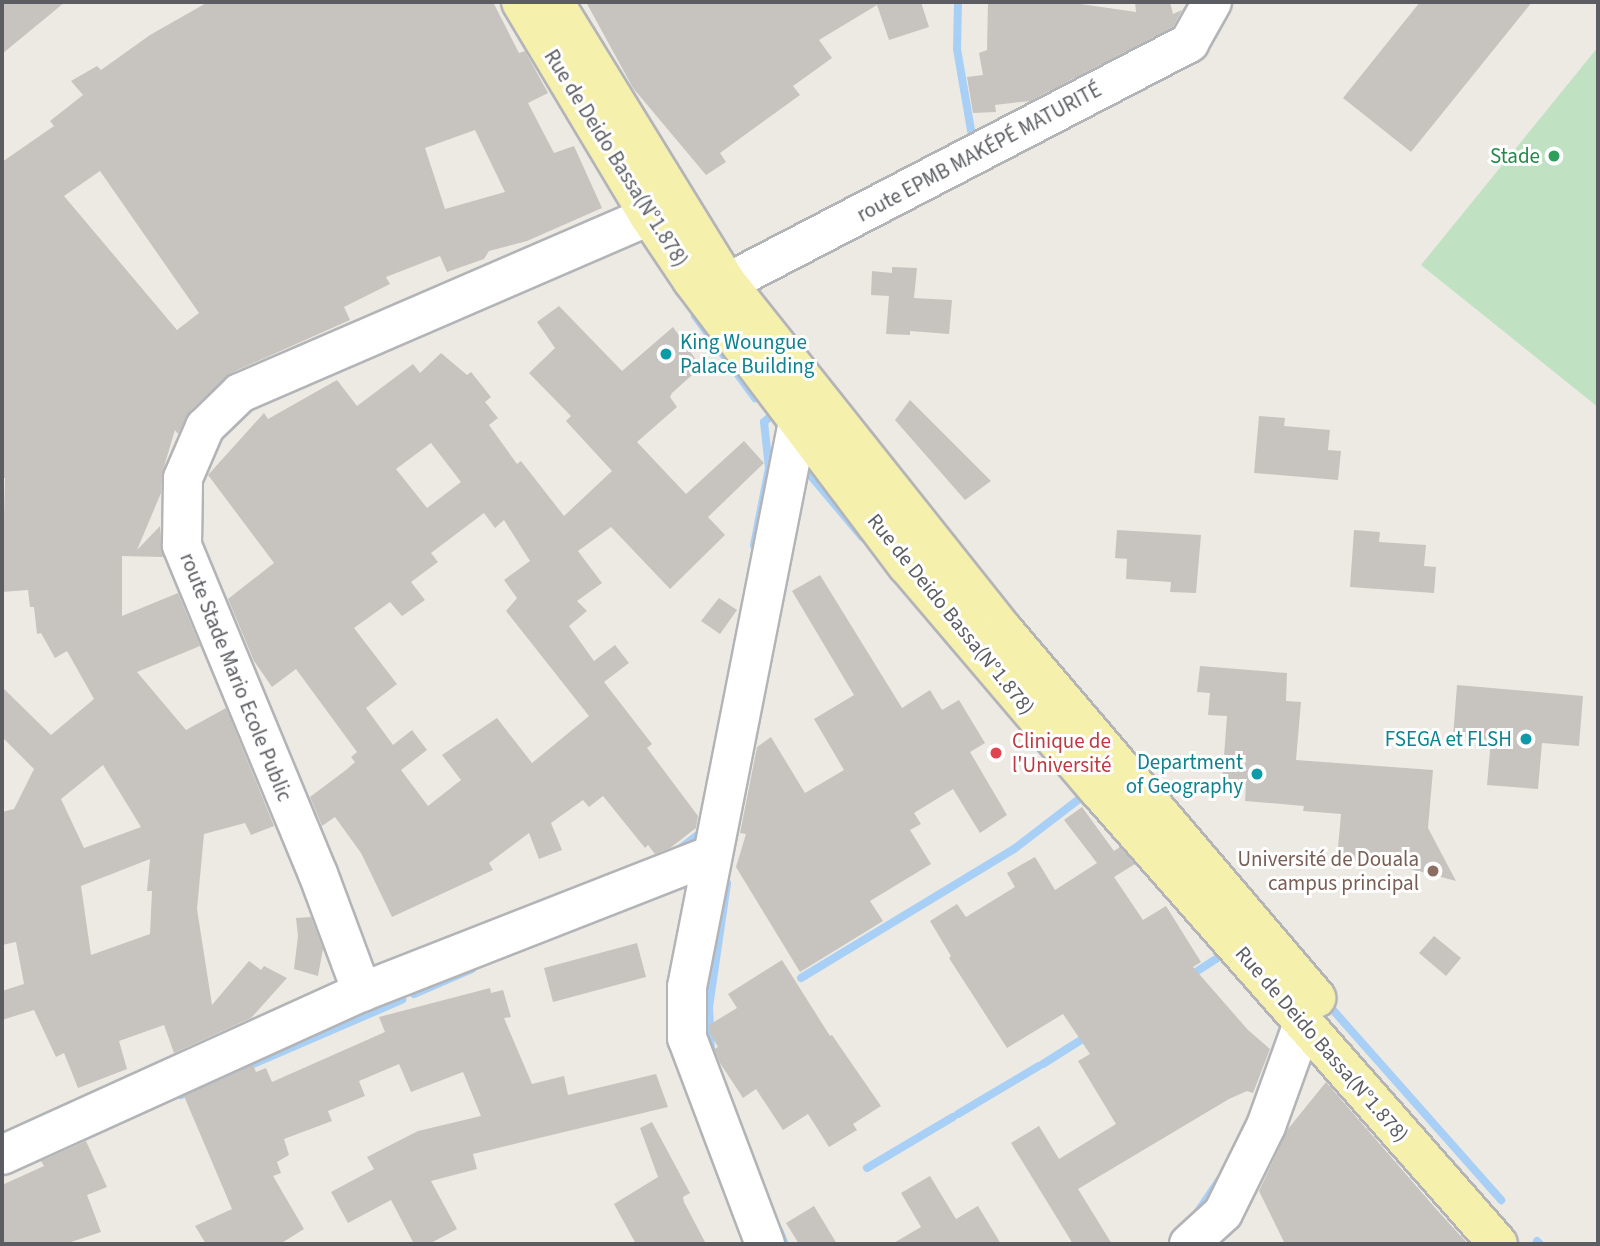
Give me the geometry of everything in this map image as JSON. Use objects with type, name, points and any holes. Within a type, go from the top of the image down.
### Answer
[{"type":"main road","name":"Rue de Deido Bassa(N°1.878)","points":[[521,2],[649,216],[692,280],[907,565],[1097,788],[1498,1244]]},
{"type":"main road","points":[[554,2],[727,283],[1004,632],[1527,1244]]},
{"type":"street","name":"route EPMB MAKÉPÉ MATURITÉ","points":[[727,283],[1189,43],[1212,2]]},
{"type":"street","name":"route Stade Mario Ecole Public","points":[[362,992],[317,874],[182,545],[183,478],[205,427],[240,393],[649,216]]},
{"type":"street","points":[[765,1244],[687,1038],[687,987],[799,422]]},
{"type":"street","points":[[2,1155],[362,992],[712,855]]},
{"type":"street","points":[[1189,1244],[1223,1213],[1266,1126],[1303,1023]]},
{"type":"green space","name":"Stade","points":[[1598,47],[1598,407],[1421,265]]},
{"type":"building","points":[[2,2],[65,2],[2,54]]},
{"type":"building","points":[[208,2],[493,2],[519,53],[525,51],[548,93],[528,103],[554,153],[574,146],[602,208],[527,241],[489,251],[484,259],[447,272],[440,256],[386,277],[390,284],[344,307],[350,320],[231,373],[190,411],[178,434],[175,430],[163,470],[161,493],[137,550],[160,526],[163,557],[122,556],[122,616],[178,593],[200,646],[137,672],[186,730],[226,708],[274,826],[251,835],[245,823],[204,834],[197,909],[212,1005],[249,961],[261,970],[264,966],[287,978],[251,1018],[174,1053],[164,1025],[119,1041],[127,1069],[78,1088],[64,1053],[56,1057],[34,1010],[2,1020],[2,991],[24,984],[16,942],[2,945],[2,812],[14,809],[34,769],[2,737],[2,687],[51,735],[94,699],[67,651],[55,658],[41,633],[37,634],[34,607],[30,607],[28,590],[2,592],[5,478],[2,478],[2,162],[54,126],[50,121],[83,95],[71,81],[97,66],[101,70],[150,35]],"holes":[[[475,130],[505,192],[445,209],[425,148]],[[100,171],[199,313],[177,330],[64,196]],[[103,765],[141,827],[84,848],[61,799]],[[150,859],[147,891],[152,891],[150,934],[91,955],[81,886]]]},
{"type":"building","points":[[586,2],[921,2],[929,27],[889,40],[877,5],[819,40],[832,58],[793,86],[800,95],[720,153],[726,162],[706,175],[633,88]]},
{"type":"building","points":[[988,2],[1067,2],[1136,12],[1135,2],[1170,2],[1173,14],[1182,10],[1173,27],[1030,101],[995,105],[996,112],[973,113],[967,77],[983,75],[979,53],[987,50]]},
{"type":"building","points":[[1420,2],[1532,2],[1411,152],[1343,98]]},
{"type":"building","points":[[892,267],[917,268],[914,298],[952,300],[949,334],[910,331],[910,335],[886,334],[889,296],[871,295],[872,271],[892,273]]},
{"type":"building","points":[[559,306],[622,371],[673,327],[701,367],[672,393],[670,397],[677,407],[637,442],[686,494],[744,441],[764,463],[708,517],[725,535],[670,589],[611,527],[578,551],[602,583],[577,601],[587,611],[569,626],[594,661],[615,645],[629,663],[604,682],[652,744],[647,748],[698,816],[696,828],[670,848],[655,854],[648,845],[645,848],[603,796],[589,807],[583,800],[551,823],[562,850],[539,859],[529,833],[489,863],[493,870],[392,917],[361,853],[335,817],[322,826],[310,797],[355,762],[351,757],[357,752],[296,669],[272,687],[254,661],[228,599],[274,563],[208,475],[264,413],[268,419],[337,380],[357,406],[413,364],[420,373],[441,353],[467,375],[471,372],[491,397],[485,402],[498,418],[489,425],[517,464],[521,461],[564,516],[612,471],[566,421],[571,416],[529,373],[555,348],[537,322]],"holes":[[[431,443],[461,482],[427,508],[396,469]],[[484,513],[495,528],[504,520],[530,561],[504,580],[517,598],[506,611],[589,716],[532,763],[497,718],[442,755],[461,780],[428,806],[401,770],[427,750],[412,730],[393,745],[366,708],[397,684],[354,628],[390,602],[402,616],[425,600],[411,582],[438,562],[431,553]]]},
{"type":"building","points":[[910,400],[991,481],[965,500],[895,420]]},
{"type":"building","points":[[1259,416],[1285,418],[1284,426],[1330,430],[1328,450],[1341,451],[1338,480],[1254,473]]},
{"type":"building","points":[[1117,530],[1201,535],[1196,593],[1170,592],[1171,582],[1126,579],[1127,559],[1115,558]]},
{"type":"building","points":[[1354,530],[1380,532],[1379,542],[1426,545],[1424,566],[1436,567],[1434,593],[1350,587]]},
{"type":"building","points":[[820,575],[902,708],[930,690],[942,710],[959,700],[985,743],[970,752],[1007,815],[980,833],[953,789],[914,813],[921,824],[910,830],[931,864],[870,901],[883,921],[800,972],[736,867],[746,834],[740,833],[757,747],[771,737],[805,793],[844,770],[814,719],[854,695],[792,591]]},
{"type":"building","points":[[719,598],[737,610],[720,634],[701,621]]},
{"type":"building","points":[[1200,666],[1287,673],[1286,701],[1301,702],[1296,760],[1433,770],[1428,828],[1456,881],[1388,863],[1337,859],[1341,814],[1303,811],[1304,806],[1245,801],[1246,785],[1222,783],[1227,716],[1208,715],[1210,693],[1197,692]]},
{"type":"building","name":"FSEGA et FLSH","points":[[1457,685],[1583,696],[1579,746],[1542,743],[1538,789],[1487,785],[1491,740],[1453,737]]},
{"type":"building","points":[[1082,807],[1114,851],[1120,847],[1135,864],[1114,877],[1143,920],[1166,906],[1201,962],[1193,967],[1248,1030],[1270,1049],[1253,1093],[1247,1091],[1229,1099],[1078,1189],[1112,1244],[1073,1244],[1011,1143],[1039,1126],[1059,1159],[1116,1124],[1078,1061],[1090,1054],[1063,1014],[1007,1048],[949,958],[951,956],[930,921],[957,904],[966,917],[1015,887],[1007,873],[1035,857],[1055,890],[1097,863],[1064,820]]},
{"type":"building","points":[[311,917],[323,949],[318,976],[294,969],[298,936],[296,918]]},
{"type":"building","points":[[1434,936],[1461,958],[1446,976],[1419,953]]},
{"type":"building","points":[[637,943],[646,977],[553,1002],[544,968]]},
{"type":"building","points":[[782,960],[830,1036],[832,1035],[881,1106],[853,1124],[857,1130],[829,1147],[808,1114],[783,1130],[756,1089],[743,1098],[720,1063],[714,1049],[718,1047],[709,1031],[709,1025],[737,1008],[728,994]]},
{"type":"building","points":[[490,988],[491,993],[503,990],[511,1017],[504,1018],[532,1084],[564,1076],[568,1095],[656,1074],[668,1107],[473,1154],[477,1169],[431,1181],[457,1229],[429,1244],[414,1244],[391,1200],[348,1223],[331,1192],[374,1169],[367,1157],[418,1131],[481,1116],[463,1072],[411,1092],[399,1064],[359,1081],[365,1096],[328,1111],[332,1121],[284,1139],[289,1155],[277,1162],[281,1173],[273,1176],[304,1229],[280,1244],[206,1244],[195,1226],[232,1209],[184,1096],[253,1065],[256,1072],[266,1068],[272,1082],[385,1032],[379,1017]]},
{"type":"building","points":[[1326,1082],[1468,1244],[1285,1244],[1259,1191],[1288,1129]]},
{"type":"building","points":[[652,1122],[690,1193],[683,1197],[684,1202],[706,1244],[636,1244],[614,1204],[658,1177],[640,1128]]},
{"type":"building","points":[[86,1141],[107,1187],[87,1195],[101,1232],[65,1244],[2,1244],[2,1185],[44,1166],[41,1161]]},
{"type":"building","points":[[930,1176],[956,1219],[978,1206],[1001,1244],[892,1244],[921,1227],[901,1193]]},
{"type":"building","points":[[814,1206],[837,1244],[799,1244],[786,1223]]},
{"type":"waterway","points":[[958,2],[957,49],[972,136]]},
{"type":"waterway","points":[[695,316],[755,398]]},
{"type":"waterway","points":[[754,545],[769,468],[764,422],[769,418]]},
{"type":"waterway","points":[[803,472],[805,469],[862,537]]},
{"type":"waterway","points":[[801,978],[1014,849],[1087,793]]},
{"type":"waterway","points":[[681,848],[704,830]]},
{"type":"waterway","points":[[711,1051],[709,1007],[727,883]]},
{"type":"waterway","points":[[1188,977],[1227,952]]},
{"type":"waterway","points":[[414,994],[472,969]]},
{"type":"waterway","points":[[181,1095],[402,1000]]},
{"type":"waterway","points":[[1325,1001],[1501,1200]]},
{"type":"waterway","points":[[1043,1064],[1089,1035]]},
{"type":"waterway","points":[[958,1114],[1039,1066]]},
{"type":"waterway","points":[[867,1168],[953,1117]]},
{"type":"waterway","points":[[1197,1213],[1219,1180]]},
{"type":"waterway","points":[[779,1230],[785,1244]]},
{"type":"waterway","points":[[1537,1241],[1540,1244]]},
{"type":"place","name":"Stade","points":[[1554,156]]},
{"type":"place","name":"King Woungue Palace Building","points":[[666,354]]},
{"type":"place","name":"FSEGA et FLSH","points":[[1526,739]]},
{"type":"place","name":"Clinique de l'Université","points":[[996,753]]},
{"type":"place","name":"Department of Geography","points":[[1257,774]]},
{"type":"place","name":"Université de Douala campus principal","points":[[1433,871]]}]
